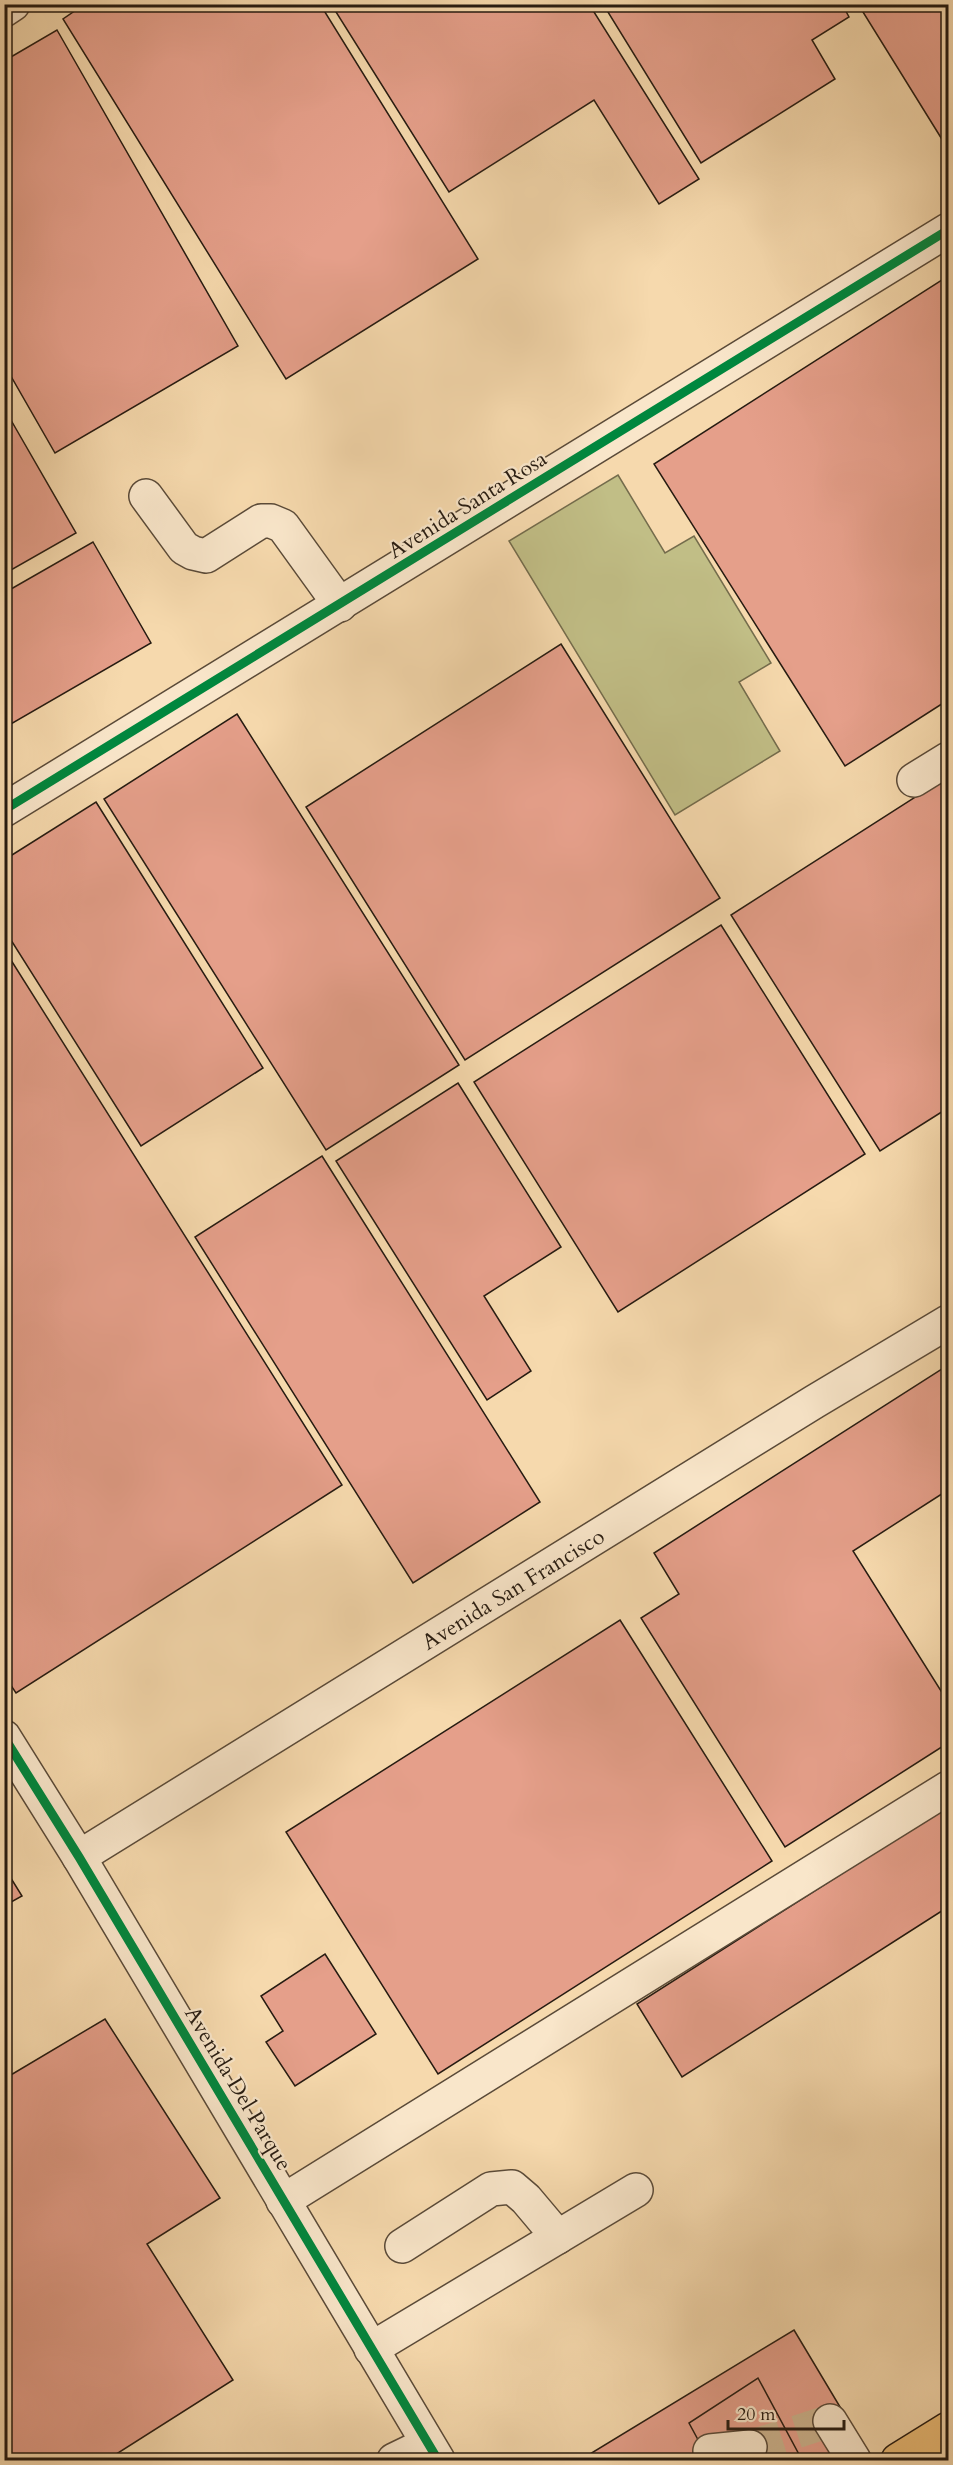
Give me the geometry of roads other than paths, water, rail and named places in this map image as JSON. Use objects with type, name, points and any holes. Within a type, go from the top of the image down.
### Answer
[{"type":"main road","points":[[898,2460],[948,2430]]},
{"type":"street","points":[[4,10],[13,4]]},
{"type":"street","name":"Avenida Santa Rosa","points":[[4,810],[948,230]]},
{"type":"street","points":[[146,496],[184,548],[206,556],[261,521],[271,521],[283,526],[340,605]]},
{"type":"street","points":[[914,780],[948,759]]},
{"type":"street","name":"Avenida San Francisco","points":[[79,1857],[804,1408],[948,1322]]},
{"type":"street","name":"Avenida Del Parque","points":[[4,1737],[79,1857],[432,2452]]},
{"type":"street","points":[[283,2200],[948,1788]]},
{"type":"street","points":[[402,2246],[491,2189],[512,2187],[526,2199],[558,2237]]},
{"type":"street","points":[[371,2349],[636,2190]]},
{"type":"street","points":[[830,2421],[854,2460]]},
{"type":"street","points":[[707,2457],[750,2447]]},
{"type":"street","points":[[394,2460],[432,2452]]},
{"type":"tunnel","points":[[750,2447],[830,2421]]}]
